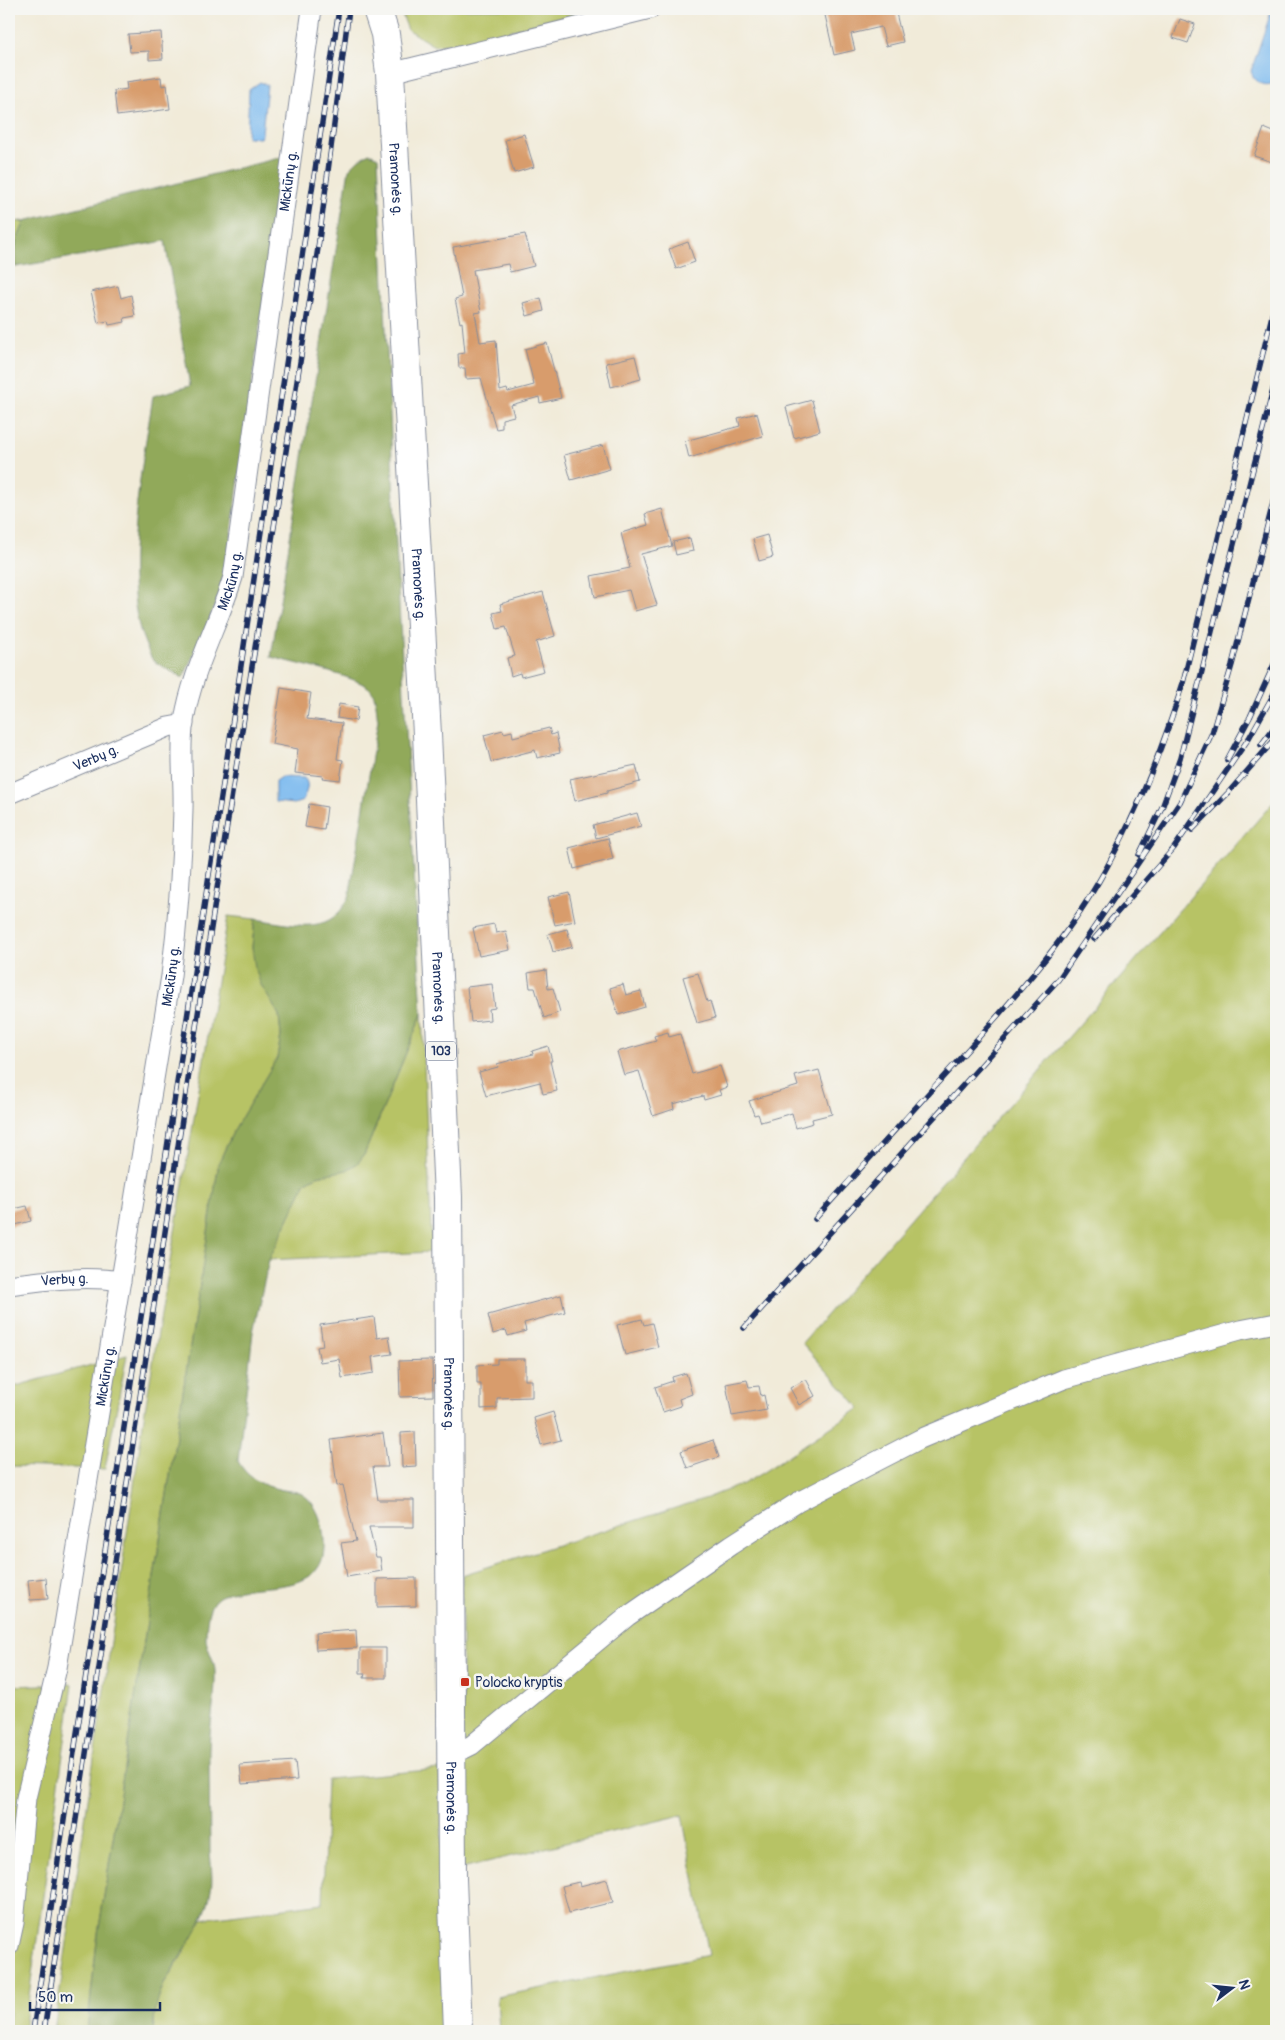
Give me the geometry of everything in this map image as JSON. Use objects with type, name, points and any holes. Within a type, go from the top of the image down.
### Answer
[{"type":"main road","name":"Pramonės g.","points":[[377,9],[385,34],[390,72],[426,724],[448,1197],[452,1879],[458,2031]]},
{"type":"street","name":"Mickūnų g.","points":[[9,1946],[14,1923],[26,1798],[57,1668],[171,976],[179,917],[184,789],[182,744],[188,698],[233,577],[312,9]]},
{"type":"street","points":[[390,72],[650,9]]},
{"type":"street","name":"Verbų g.","points":[[9,794],[168,727],[184,724]]},
{"type":"street","name":"Verbų g.","points":[[9,1285],[43,1280],[109,1279],[121,1281]]},
{"type":"street","points":[[452,1749],[464,1749],[472,1745],[628,1616],[731,1545],[798,1502],[920,1439],[1064,1379],[1240,1330],[1276,1323]]},
{"type":"green space","points":[[400,9],[602,9],[457,43],[434,46],[408,30]]},
{"type":"green space","points":[[369,153],[378,157],[398,586],[422,1014],[364,1155],[358,1163],[347,1170],[317,1176],[306,1182],[269,1260],[253,1332],[238,1461],[246,1473],[257,1481],[283,1490],[300,1493],[312,1503],[321,1520],[324,1540],[321,1562],[310,1576],[294,1583],[234,1591],[219,1597],[210,1609],[207,1619],[206,1639],[215,1667],[215,1682],[209,1750],[212,1881],[208,1902],[192,1938],[161,1990],[156,2007],[153,2031],[87,2031],[97,1941],[219,1162],[234,1130],[277,1058],[281,1036],[279,1015],[261,985],[255,968],[252,947],[255,919],[298,925],[320,924],[337,914],[349,898],[378,720],[374,696],[365,685],[340,675],[271,657],[349,169]]},
{"type":"green space","points":[[283,157],[230,544],[219,595],[183,678],[160,665],[151,657],[138,620],[133,590],[135,523],[153,396],[190,386],[165,241],[16,267],[16,243],[25,221],[20,222]]},
{"type":"green space","points":[[25,221],[16,243],[16,267],[9,267],[9,222]]},
{"type":"green space","points":[[1276,799],[1276,2031],[499,2031],[497,1997],[709,1955],[682,1815],[462,1868],[462,1575],[707,1498],[743,1484],[860,1408],[802,1343]]},
{"type":"green space","points":[[228,916],[255,919],[252,947],[272,1003],[279,1015],[281,1036],[277,1058],[234,1130],[219,1162],[97,1941],[87,2031],[54,2031],[145,1410]]},
{"type":"green space","points":[[422,1014],[432,1252],[268,1260],[306,1182],[317,1176],[347,1169],[364,1155]]},
{"type":"green space","points":[[127,1355],[105,1469],[9,1466],[9,1388]]},
{"type":"green space","points":[[73,1684],[24,2031],[9,2031],[9,1686]]},
{"type":"green space","points":[[440,1769],[447,2031],[153,2031],[156,2004],[164,1984],[183,1954],[201,1919],[323,1903],[327,1779]]},
{"type":"water","points":[[1272,9],[1276,9],[1276,81],[1265,85],[1255,79],[1251,71]]},
{"type":"water","points":[[260,82],[267,85],[262,133],[260,138],[247,137],[249,90]]},
{"type":"water","points":[[281,777],[304,778],[307,786],[303,801],[294,804],[275,802],[275,781]]},
{"type":"building","points":[[850,9],[895,9],[903,42],[886,46],[881,27],[851,34],[855,50],[834,55],[825,15]]},
{"type":"building","points":[[1180,19],[1195,24],[1188,43],[1173,38]]},
{"type":"building","points":[[161,32],[163,59],[149,60],[149,51],[130,52],[128,34]]},
{"type":"building","points":[[161,77],[162,86],[167,85],[170,109],[117,116],[114,91],[127,89],[126,82]]},
{"type":"building","points":[[1264,128],[1276,133],[1276,150],[1272,162],[1254,156]]},
{"type":"building","points":[[524,134],[534,167],[514,173],[505,140]]},
{"type":"building","points":[[525,234],[534,266],[510,272],[508,264],[473,270],[481,312],[475,313],[480,342],[496,340],[500,391],[507,389],[508,392],[534,385],[525,349],[547,343],[561,398],[540,403],[539,397],[511,405],[514,416],[502,419],[502,428],[496,429],[481,378],[466,379],[465,368],[459,368],[458,354],[465,353],[462,322],[460,323],[455,299],[462,297],[453,247]]},
{"type":"building","points":[[688,242],[695,262],[676,269],[669,249]]},
{"type":"building","points":[[118,286],[121,298],[131,295],[135,316],[124,318],[125,322],[109,325],[108,321],[98,323],[91,292]]},
{"type":"building","points":[[541,298],[544,311],[527,316],[523,303]]},
{"type":"building","points":[[635,356],[641,379],[611,387],[606,363]]},
{"type":"building","points":[[812,400],[820,431],[794,438],[786,407]]},
{"type":"building","points":[[757,413],[763,436],[689,458],[685,441],[740,426],[738,418]]},
{"type":"building","points":[[603,445],[610,469],[571,480],[564,455]]},
{"type":"building","points":[[662,509],[672,546],[641,554],[657,605],[635,611],[629,590],[595,597],[591,576],[630,568],[621,533],[648,525],[645,514]]},
{"type":"building","points":[[767,535],[773,557],[759,561],[753,539]]},
{"type":"building","points":[[690,538],[693,551],[676,555],[673,542]]},
{"type":"building","points":[[543,592],[555,636],[536,642],[544,671],[521,677],[520,673],[511,676],[507,658],[515,656],[506,627],[497,629],[493,613],[502,611],[500,604]]},
{"type":"building","points":[[281,688],[311,693],[307,719],[342,723],[337,759],[343,760],[340,780],[295,773],[298,749],[272,744]]},
{"type":"building","points":[[339,704],[358,707],[356,721],[337,718]]},
{"type":"building","points":[[549,728],[551,735],[556,733],[560,753],[537,758],[535,750],[491,762],[484,735],[503,730],[504,733],[512,731],[513,737]]},
{"type":"building","points":[[636,765],[640,782],[575,801],[570,779]]},
{"type":"building","points":[[309,804],[327,807],[324,830],[305,827]]},
{"type":"building","points":[[637,813],[641,826],[596,838],[593,825]]},
{"type":"building","points":[[608,838],[613,859],[574,869],[569,848]]},
{"type":"building","points":[[569,892],[575,921],[555,925],[548,897]]},
{"type":"building","points":[[494,924],[496,933],[506,931],[510,950],[479,956],[473,928]]},
{"type":"building","points":[[567,929],[572,947],[553,952],[548,934]]},
{"type":"building","points":[[546,970],[548,989],[553,988],[560,1012],[544,1018],[535,988],[530,988],[528,973]]},
{"type":"building","points":[[698,973],[707,1002],[710,1001],[715,1018],[697,1023],[683,977]]},
{"type":"building","points":[[492,984],[495,1008],[489,1009],[490,1020],[471,1022],[467,987]]},
{"type":"building","points":[[623,984],[626,995],[641,991],[645,1007],[618,1015],[610,988]]},
{"type":"building","points":[[668,1032],[669,1037],[680,1034],[692,1074],[720,1066],[727,1087],[719,1090],[721,1095],[704,1100],[703,1096],[673,1104],[674,1109],[653,1116],[639,1071],[624,1075],[617,1052],[656,1041],[654,1036]]},
{"type":"building","points":[[548,1046],[557,1091],[543,1094],[540,1082],[486,1096],[479,1072],[498,1067],[497,1064],[533,1054],[532,1051]]},
{"type":"building","points":[[819,1070],[832,1114],[812,1119],[813,1123],[796,1128],[792,1113],[761,1122],[758,1114],[754,1115],[749,1101],[798,1086],[795,1076]]},
{"type":"building","points":[[27,1206],[31,1221],[11,1226],[9,1210]]},
{"type":"building","points":[[561,1295],[565,1312],[524,1323],[526,1331],[508,1336],[506,1330],[493,1334],[488,1315]]},
{"type":"building","points":[[374,1317],[377,1338],[389,1336],[392,1354],[372,1357],[374,1373],[342,1378],[339,1359],[320,1362],[317,1347],[323,1346],[320,1325]]},
{"type":"building","points":[[642,1319],[644,1325],[652,1323],[658,1347],[625,1355],[617,1325]]},
{"type":"building","points":[[497,1359],[525,1359],[525,1380],[532,1380],[532,1397],[497,1398],[497,1408],[481,1409],[481,1384],[477,1384],[477,1365],[497,1364]]},
{"type":"building","points":[[432,1360],[433,1396],[400,1397],[399,1361]]},
{"type":"building","points":[[686,1373],[692,1394],[679,1399],[681,1406],[663,1412],[655,1387],[673,1381],[672,1377]]},
{"type":"building","points":[[806,1379],[815,1396],[799,1405],[790,1388]]},
{"type":"building","points":[[747,1380],[749,1387],[759,1386],[761,1396],[764,1395],[767,1410],[732,1416],[726,1384]]},
{"type":"building","points":[[553,1412],[561,1440],[541,1445],[534,1418]]},
{"type":"building","points":[[415,1432],[416,1466],[402,1467],[401,1433]]},
{"type":"building","points":[[383,1433],[388,1467],[373,1467],[378,1500],[414,1500],[414,1527],[369,1527],[376,1557],[380,1557],[382,1571],[347,1577],[341,1543],[356,1541],[343,1485],[337,1486],[331,1440]]},
{"type":"building","points":[[713,1440],[719,1457],[687,1468],[681,1451]]},
{"type":"building","points":[[46,1578],[48,1599],[30,1600],[28,1580]]},
{"type":"building","points":[[416,1578],[416,1606],[377,1607],[377,1579]]},
{"type":"building","points":[[356,1630],[357,1648],[316,1650],[315,1633]]},
{"type":"building","points":[[360,1648],[386,1648],[386,1678],[364,1678],[365,1673],[360,1673]]},
{"type":"building","points":[[295,1761],[297,1780],[242,1784],[240,1765]]},
{"type":"building","points":[[607,1879],[613,1902],[569,1913],[562,1886],[579,1882],[580,1886]]},
{"type":"railway","points":[[33,2031],[339,9]]},
{"type":"railway","points":[[44,2031],[216,895],[318,248],[349,9]]},
{"type":"railway","points":[[815,1219],[981,1035],[1053,950],[1085,905],[1125,833],[1157,760],[1183,683],[1276,299]]},
{"type":"railway","points":[[1139,855],[1163,805],[1180,758],[1276,378]]},
{"type":"railway","points":[[744,1328],[1058,980],[1180,802],[1212,733],[1232,665],[1276,491]]},
{"type":"railway","points":[[1227,760],[1250,717],[1276,660]]},
{"type":"railway","points":[[1094,939],[1174,848],[1249,738],[1276,690]]},
{"type":"railway","points":[[1261,745],[1276,725]]},
{"type":"railway","points":[[1192,830],[1227,794],[1276,738]]},
{"type":"place","name":"Polocko kryptis","points":[[465,1682]]}]
